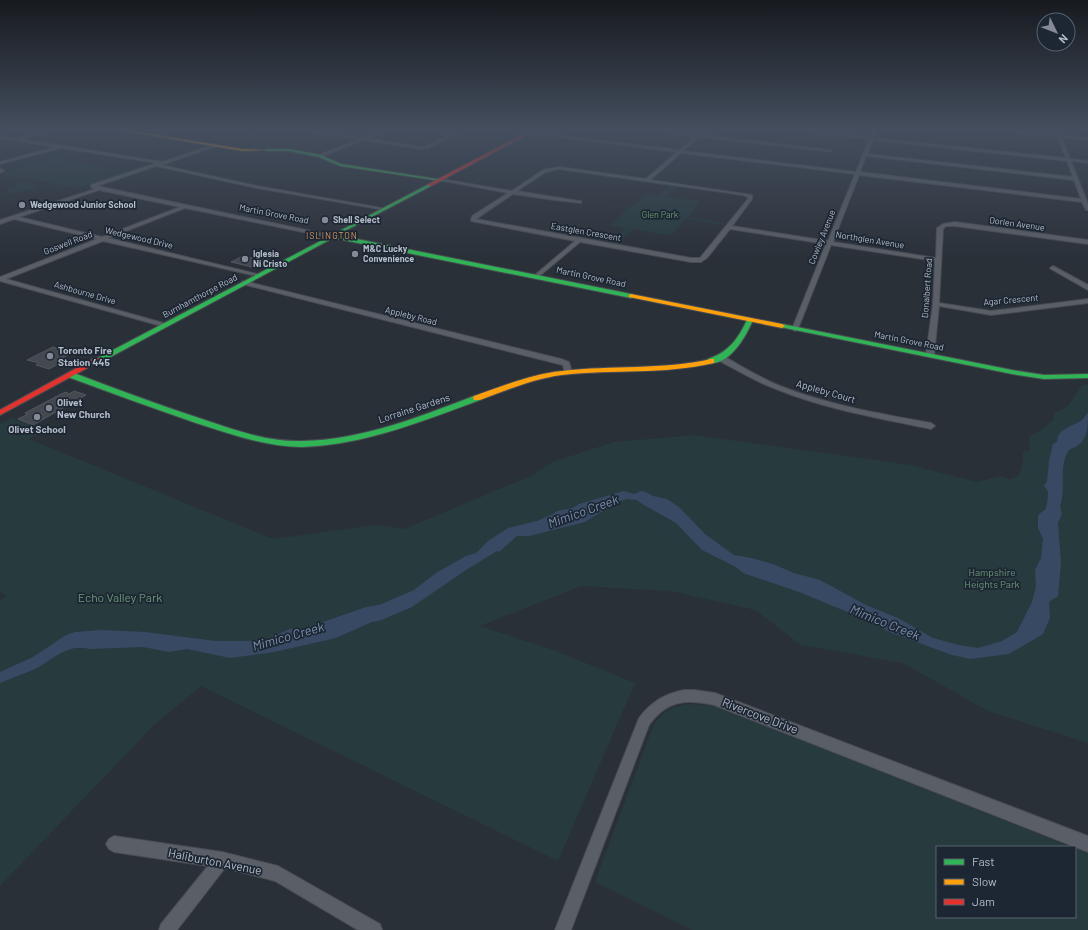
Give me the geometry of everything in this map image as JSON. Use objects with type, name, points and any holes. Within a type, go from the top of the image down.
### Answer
[{"type":"main road","points":[[390,172],[441,180]]},
{"type":"main road","name":"Burnhamthorpe Road","points":[[0,413],[332,236],[455,172]]},
{"type":"main road","name":"Martin Grove Road","points":[[332,236],[795,329],[1039,376],[1064,378],[1088,376]]},
{"type":"main road","name":"Lorraine Gardens","points":[[71,375],[157,407],[236,433],[263,440],[302,444],[349,439],[395,427],[539,377],[568,372],[682,367],[700,364],[721,358],[738,345],[750,320]]},
{"type":"street","name":"Martin Grove Road","points":[[134,172],[93,186],[99,189],[332,236]]},
{"type":"street","points":[[190,172],[257,187],[385,209]]},
{"type":"street","points":[[511,192],[543,172]]},
{"type":"street","points":[[594,172],[750,196],[750,199],[728,227]]},
{"type":"street","points":[[648,180],[657,172]]},
{"type":"street","points":[[852,172],[1084,201]]},
{"type":"street","points":[[1020,172],[1076,179]]},
{"type":"street","points":[[1073,172],[1081,185],[1084,201],[1088,209]]},
{"type":"street","name":"Cowley Avenue","points":[[795,329],[857,173]]},
{"type":"street","points":[[441,180],[579,202]]},
{"type":"street","points":[[0,222],[99,189]]},
{"type":"street","name":"Eastglen Crescent","points":[[511,192],[474,217],[473,220],[691,260],[701,260],[705,257],[728,227]]},
{"type":"street","name":"Goswell Road","points":[[1,279],[186,206]]},
{"type":"street","name":"Wedgewood Drive","points":[[15,218],[259,276]]},
{"type":"street","name":"Dorlen Avenue","points":[[945,225],[970,226],[1088,242]]},
{"type":"street","name":"Donalbert Road","points":[[930,355],[936,304],[940,228],[945,225]]},
{"type":"street","name":"Northglen Avenue","points":[[728,227],[938,260]]},
{"type":"street","points":[[537,276],[579,240]]},
{"type":"street","points":[[1053,268],[1088,288]]},
{"type":"street","name":"Ashbourne Drive","points":[[1,279],[165,325]]},
{"type":"street","name":"Appleby Road","points":[[244,284],[558,361],[566,364],[568,372]]},
{"type":"street","name":"Agar Crescent","points":[[936,304],[991,313],[1088,301]]},
{"type":"street","name":"Appleby Court","points":[[721,358],[746,373],[779,388],[866,413],[931,426]]},
{"type":"street","name":"Rivercove Drive","points":[[563,930],[644,722],[657,706],[677,697],[699,696],[715,699],[1088,844]]},
{"type":"street","name":"Haliburton Avenue","points":[[114,844],[222,860],[278,874],[374,930]]},
{"type":"street","points":[[168,930],[222,860]]},
{"type":"green space","points":[[7,172],[128,172],[78,188],[2,174]]},
{"type":"green space","points":[[22,182],[41,186],[14,194],[7,192],[8,188]]},
{"type":"green space","name":"Glen Park","points":[[670,185],[676,186],[666,197],[700,201],[688,217],[724,223],[724,225],[686,218],[671,236],[633,229],[617,244],[611,243],[625,228],[610,226],[628,209],[595,204],[630,208],[647,194],[659,196]]},
{"type":"green space","points":[[1083,385],[1088,385],[1088,743],[988,711],[903,663],[801,645],[755,610],[671,591],[581,586],[480,626],[556,651],[635,683],[558,861],[201,686],[153,726],[0,886],[0,600],[7,596],[0,592],[0,424],[11,418],[34,426],[38,424],[49,428],[29,439],[273,539],[376,525],[404,529],[533,475],[552,462],[614,442],[695,435],[910,465],[977,482],[1001,476],[1010,479],[1019,475],[1023,462],[1023,452],[1030,450],[1029,437],[1044,428],[1054,419],[1053,414],[1068,406]]},
{"type":"green space","points":[[690,704],[713,706],[1068,846],[936,846],[936,918],[1076,918],[1076,848],[1088,854],[1088,930],[692,930],[595,882],[652,729],[663,714],[678,706]]},
{"type":"water","name":"Mimico Creek","points":[[1088,413],[1086,435],[1076,447],[1070,449],[1064,462],[1063,492],[1060,506],[1062,514],[1058,523],[1061,563],[1058,596],[1049,602],[1050,618],[1043,634],[1009,654],[970,659],[952,655],[892,633],[855,615],[799,592],[743,573],[736,567],[702,550],[676,523],[637,500],[627,499],[617,502],[585,522],[529,536],[517,536],[499,552],[497,551],[466,570],[412,607],[379,621],[372,622],[336,638],[274,652],[230,658],[187,649],[169,652],[143,647],[89,649],[74,648],[60,653],[35,669],[0,683],[0,672],[33,657],[66,635],[75,632],[102,630],[145,632],[216,641],[249,641],[266,639],[290,629],[303,629],[366,607],[379,605],[414,590],[436,573],[466,556],[476,553],[488,541],[508,528],[537,521],[557,511],[573,508],[579,504],[624,491],[634,494],[641,491],[653,496],[667,499],[679,507],[705,534],[734,555],[773,564],[794,573],[820,580],[866,605],[898,618],[933,638],[978,648],[1002,641],[1017,632],[1032,602],[1036,586],[1035,570],[1041,558],[1043,539],[1038,528],[1038,517],[1039,514],[1046,509],[1048,491],[1044,486],[1047,481],[1049,461],[1053,444],[1057,442],[1058,437],[1064,430],[1081,421]]},
{"type":"building","name":"Iglesia Ni Cristo","points":[[263,252],[276,254],[252,267],[231,262],[243,256],[251,258]]},
{"type":"building","name":"Toronto Fire Station 445","points":[[53,347],[72,353],[56,361],[60,363],[49,369],[36,365],[39,363],[27,360]]},
{"type":"building","name":"Olivet New Church","points":[[74,391],[86,395],[33,425],[18,419],[28,414],[25,413],[61,394],[66,392],[69,394]]},
{"type":"traffic: fast","points":[[390,172],[441,180]]},
{"type":"traffic: fast","points":[[98,360],[429,185]]},
{"type":"traffic: fast","points":[[332,236],[631,296]]},
{"type":"traffic: fast","points":[[711,361],[725,355],[731,350],[740,340],[750,320]]},
{"type":"traffic: fast","points":[[782,326],[1012,372],[1044,377],[1088,376]]},
{"type":"traffic: fast","points":[[71,375],[151,405],[224,429],[250,437],[289,444],[325,443],[369,435],[413,422],[477,398]]},
{"type":"traffic: slow","points":[[631,296],[782,326]]},
{"type":"traffic: slow","points":[[477,398],[519,383],[562,373],[674,368],[711,361]]},
{"type":"traffic: jam","points":[[429,185],[453,172]]},
{"type":"traffic: jam","points":[[0,413],[98,360]]},
{"type":"place","name":"Wedgewood Junior School","points":[[22,205]]},
{"type":"place","name":"Shell Select","points":[[325,220]]},
{"type":"place","name":"M&C Lucky Convenience","points":[[355,254]]},
{"type":"place","name":"Iglesia Ni Cristo","points":[[245,259]]},
{"type":"place","name":"Toronto Fire Station 445","points":[[50,356]]},
{"type":"place","name":"Olivet New Church","points":[[49,408]]},
{"type":"place","name":"Olivet School","points":[[37,417]]},
{"type":"district","name":"ISLINGTON","points":[[332,236]]},
{"type":"park label","name":"Hampshire Heights Park","points":[[992,578]]},
{"type":"park label","name":"Echo Valley Park","points":[[120,598]]}]
